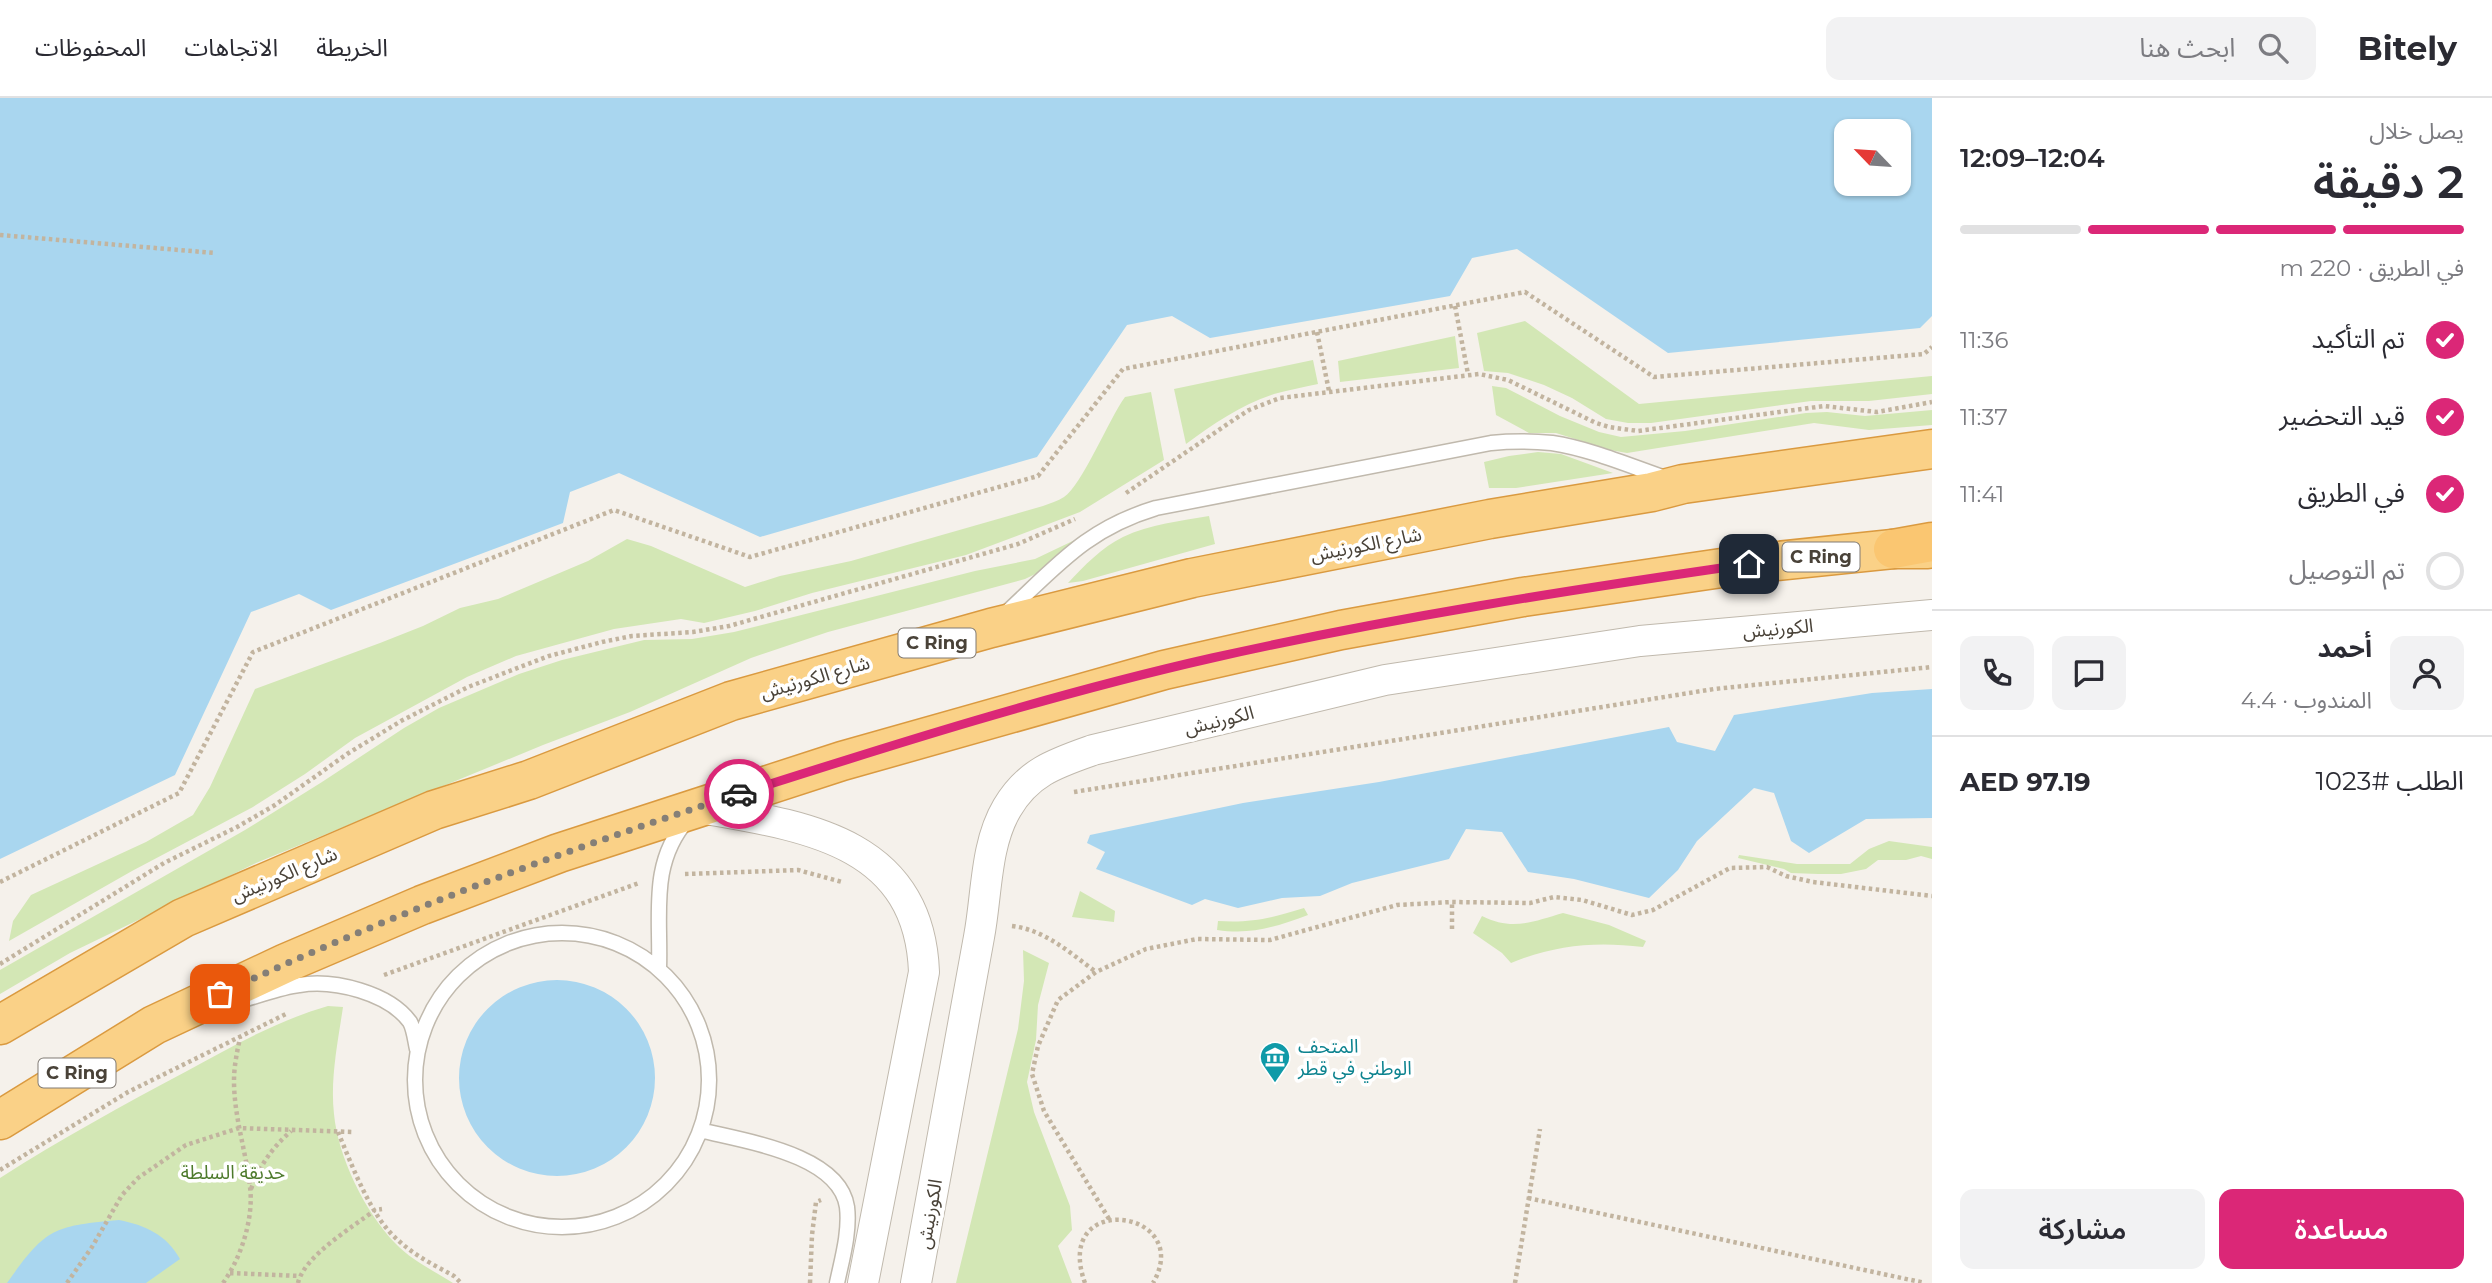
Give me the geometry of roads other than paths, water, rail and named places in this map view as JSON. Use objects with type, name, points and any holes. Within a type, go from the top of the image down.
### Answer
[{"type":"highway","name":"شارع الكورنيش","points":[[0,1025],[183,918],[434,810],[528,780],[731,701],[991,628],[1192,578],[1683,484],[1932,449]]},
{"type":"highway","points":[[1893,549],[1932,542]]},
{"type":"highway","name":"C Ring","points":[[0,1120],[154,1025],[286,963],[422,905],[559,853],[842,761],[1164,670],[1341,630],[1523,597],[1749,564],[1893,549],[1932,549]]},
{"type":"street","name":"الكورنيش","points":[[916,1283],[981,926],[992,847],[1006,810],[1023,785],[1051,765],[1093,750],[1385,680],[1640,641],[1932,615]]},
{"type":"street","points":[[698,807],[770,820],[827,836],[873,862],[897,884],[915,914],[923,945],[925,972],[863,1283]]},
{"type":"lane","points":[[991,628],[1080,544],[1103,528],[1156,508],[1478,445],[1522,441],[1553,443],[1584,450],[1683,484]]},
{"type":"lane","points":[[659,968],[657,905],[662,868],[683,824],[698,807]]},
{"type":"lane","points":[[154,1025],[300,984],[320,984],[356,990],[388,1003],[400,1011],[412,1025],[417,1051],[415,1088],[421,1124],[436,1158],[459,1186],[488,1208],[522,1222],[558,1228],[595,1224],[629,1211],[659,1190],[688,1155],[700,1130],[707,1104],[709,1078],[706,1047],[691,1009],[680,991],[659,968],[627,947],[591,934],[552,932],[515,939],[480,957],[451,982],[430,1014],[417,1051]]},
{"type":"lane","points":[[700,1130],[775,1150],[825,1171],[842,1190],[847,1207],[847,1229],[837,1283]]},
{"type":"water","points":[[0,98],[1932,98],[1932,316],[1920,328],[1668,353],[1517,249],[1472,258],[1450,296],[1210,338],[1172,316],[1127,325],[1037,457],[760,537],[619,473],[570,492],[563,523],[331,610],[299,594],[251,612],[175,775],[0,859]]},
{"type":"water","points":[[1932,689],[1932,818],[1866,819],[1809,853],[1791,841],[1774,793],[1754,788],[1697,841],[1678,870],[1649,898],[1574,879],[1528,872],[1502,832],[1466,829],[1449,859],[1352,883],[1320,896],[1282,898],[1238,908],[1205,899],[1192,905],[1096,869],[1105,852],[1087,843],[1090,835],[1243,803],[1379,782],[1669,727],[1677,742],[1715,751],[1734,715],[1872,693]]},
{"type":"water","points":[[557,980],[594,988],[626,1009],[647,1041],[655,1078],[647,1115],[626,1147],[594,1168],[557,1176],[520,1168],[488,1147],[467,1115],[459,1078],[467,1041],[488,1009],[520,988]]},
{"type":"water","points":[[119,1220],[138,1225],[162,1237],[180,1259],[146,1283],[7,1283],[42,1240],[53,1233],[79,1225]]},
{"type":"place","name":"المتحف الوطني في قطر","points":[[1275,1084]]},
{"type":"park label","name":"حديقة السلطة","points":[[233,1172]]}]
